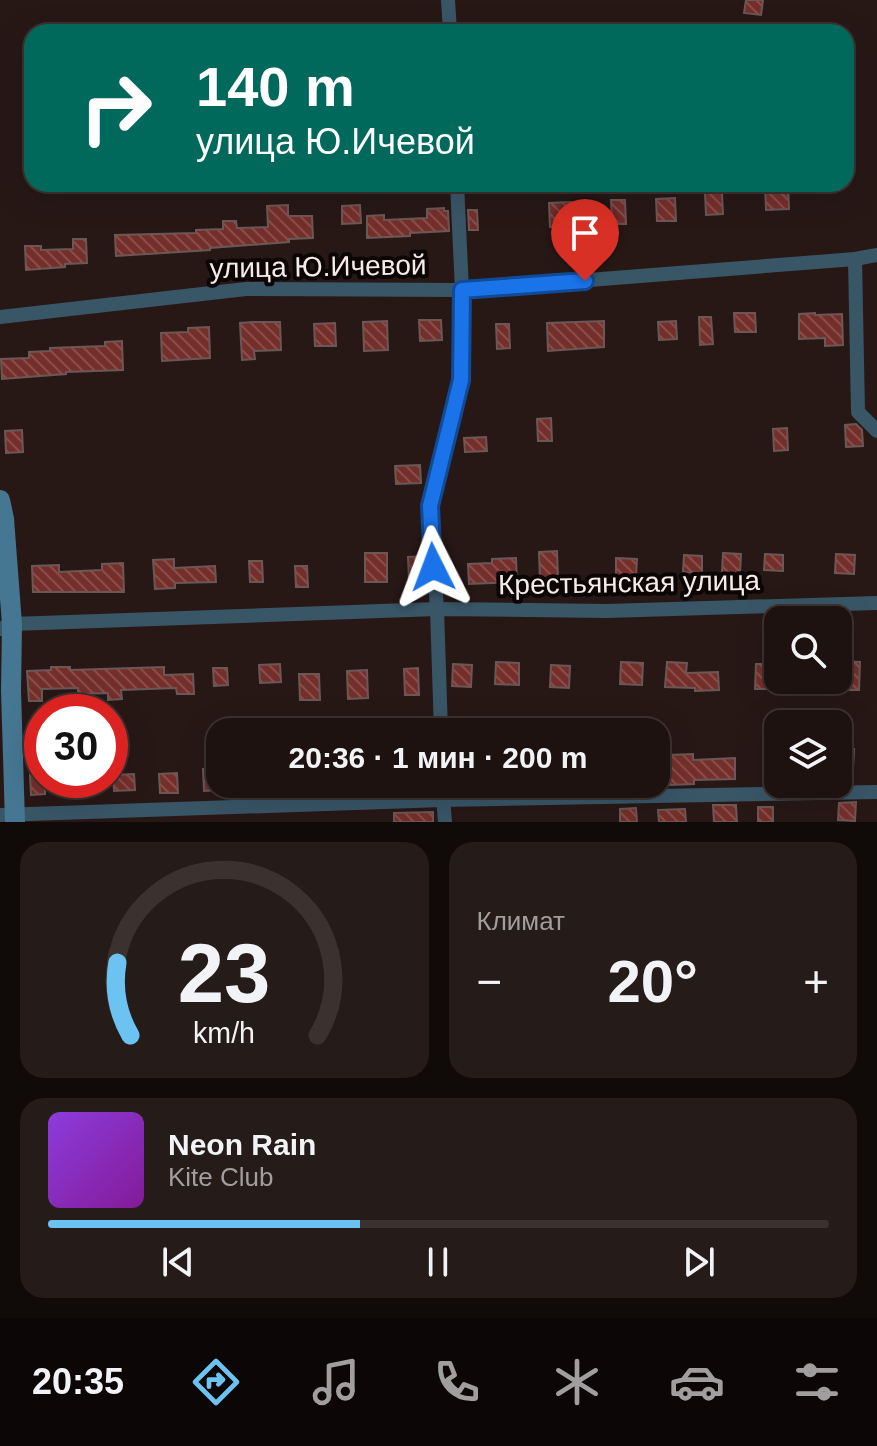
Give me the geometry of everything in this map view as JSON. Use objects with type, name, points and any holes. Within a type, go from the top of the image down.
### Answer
[{"type":"street","points":[[448,0],[450,24]]},
{"type":"street","points":[[441,718],[430,506],[461,380],[462,290],[457,192]]},
{"type":"street","name":"улица Ю.Ичевой","points":[[0,317],[246,289],[462,290],[877,255]]},
{"type":"street","points":[[855,259],[858,412],[877,431]]},
{"type":"street","points":[[0,500],[4,519],[11,691],[10,817],[443,800],[877,792]]},
{"type":"street","name":"Крестьянская улица","points":[[6,627],[437,609],[607,611],[877,603]]},
{"type":"street","points":[[443,800],[445,822]]},
{"type":"building","points":[[746,0],[763,0],[761,15],[744,13]]},
{"type":"building","points":[[765,192],[788,192],[789,209],[766,210]]},
{"type":"building","points":[[705,193],[722,193],[723,214],[706,215]]},
{"type":"building","points":[[675,198],[676,221],[657,221],[656,199]]},
{"type":"building","points":[[611,200],[625,200],[626,224],[612,224]]},
{"type":"building","points":[[571,202],[572,226],[550,227],[549,203]]},
{"type":"building","points":[[288,205],[288,216],[312,216],[313,238],[210,250],[116,256],[115,235],[196,233],[196,230],[223,229],[223,221],[236,221],[237,228],[268,227],[267,206]]},
{"type":"building","points":[[360,205],[361,223],[342,224],[342,206]]},
{"type":"building","points":[[444,208],[448,211],[449,231],[367,238],[367,216],[384,215],[384,220],[427,218],[427,209]]},
{"type":"building","points":[[468,210],[477,210],[478,230],[469,230]]},
{"type":"building","points":[[73,239],[86,239],[87,263],[26,270],[25,246],[41,246],[41,250],[73,249]]},
{"type":"building","points":[[734,313],[755,313],[756,332],[735,332]]},
{"type":"building","points":[[799,314],[842,314],[843,345],[825,346],[825,338],[799,339]]},
{"type":"building","points":[[699,317],[711,317],[713,344],[700,345]]},
{"type":"building","points":[[419,320],[441,320],[442,340],[420,341]]},
{"type":"building","points":[[387,321],[388,350],[364,351],[363,322]]},
{"type":"building","points":[[604,321],[604,347],[548,351],[547,323]]},
{"type":"building","points":[[676,321],[677,339],[659,340],[658,322]]},
{"type":"building","points":[[280,322],[281,350],[254,351],[255,359],[242,360],[240,323]]},
{"type":"building","points":[[335,323],[336,346],[315,346],[314,324]]},
{"type":"building","points":[[496,324],[509,324],[510,348],[497,349]]},
{"type":"building","points":[[209,327],[210,358],[162,361],[161,333]]},
{"type":"building","points":[[122,341],[123,370],[2,379],[1,359],[29,358],[29,352],[50,351],[50,348],[105,346],[105,342]]},
{"type":"building","points":[[551,418],[552,441],[538,441],[537,419]]},
{"type":"building","points":[[856,424],[862,430],[863,446],[846,447],[845,425]]},
{"type":"building","points":[[787,428],[788,450],[774,451],[773,429]]},
{"type":"building","points":[[22,430],[23,452],[6,453],[5,431]]},
{"type":"building","points":[[486,437],[487,451],[465,452],[464,438]]},
{"type":"building","points":[[420,465],[421,483],[396,484],[395,466]]},
{"type":"building","points":[[557,551],[558,578],[540,579],[539,552]]},
{"type":"building","points":[[365,553],[387,553],[387,582],[365,582]]},
{"type":"building","points":[[723,553],[741,554],[740,573],[722,572]]},
{"type":"building","points":[[765,554],[783,555],[783,571],[764,570]]},
{"type":"building","points":[[836,554],[855,555],[854,574],[835,573]]},
{"type":"building","points":[[684,555],[702,556],[702,573],[683,572]]},
{"type":"building","points":[[423,556],[425,579],[409,579],[408,557]]},
{"type":"building","points":[[516,558],[517,582],[469,584],[468,564]]},
{"type":"building","points":[[616,558],[637,559],[636,576],[616,575]]},
{"type":"building","points":[[174,559],[174,568],[215,566],[216,582],[175,583],[175,588],[155,589],[153,560]]},
{"type":"building","points":[[249,561],[262,561],[263,582],[250,582]]},
{"type":"building","points":[[123,563],[124,592],[33,592],[32,566],[59,565],[59,572],[102,570],[102,564]]},
{"type":"building","points":[[295,566],[307,566],[308,587],[296,587]]},
{"type":"building","points":[[496,662],[519,663],[519,685],[495,684]]},
{"type":"building","points":[[621,662],[643,663],[642,685],[620,684]]},
{"type":"building","points":[[667,662],[687,663],[686,673],[718,672],[719,690],[665,687]]},
{"type":"building","points":[[852,662],[860,662],[859,690],[852,690]]},
{"type":"building","points":[[280,664],[281,682],[260,683],[259,665]]},
{"type":"building","points":[[453,664],[472,665],[471,687],[452,686]]},
{"type":"building","points":[[756,664],[764,664],[764,689],[755,689]]},
{"type":"building","points":[[551,665],[570,666],[569,688],[550,687]]},
{"type":"building","points":[[51,667],[70,667],[70,670],[164,667],[164,675],[193,674],[194,694],[177,694],[176,688],[121,690],[121,694],[78,694],[78,688],[42,689],[42,694],[29,694],[27,671],[51,670]]},
{"type":"building","points":[[213,668],[227,668],[228,685],[214,686]]},
{"type":"building","points":[[418,668],[419,695],[405,695],[404,669]]},
{"type":"building","points":[[367,670],[368,698],[348,699],[347,671]]},
{"type":"building","points":[[299,674],[319,674],[320,700],[300,700]]},
{"type":"building","points":[[693,754],[693,760],[735,758],[735,779],[694,780],[694,784],[670,785],[670,755]]},
{"type":"building","points":[[203,769],[206,769],[206,791],[204,791]]},
{"type":"building","points":[[177,773],[178,793],[160,793],[159,774]]},
{"type":"building","points":[[128,774],[134,774],[135,790],[128,790]]},
{"type":"building","points":[[856,802],[855,821],[838,820],[839,803]]},
{"type":"building","points":[[713,805],[736,805],[737,822],[714,822]]},
{"type":"building","points":[[758,807],[773,807],[773,822],[758,822]]},
{"type":"building","points":[[636,808],[637,822],[620,822],[620,809]]},
{"type":"building","points":[[685,809],[686,822],[659,822],[658,810]]},
{"type":"building","points":[[433,812],[433,822],[394,822],[394,813]]},
{"type":"route","points":[[433,567],[430,506],[461,380],[462,290],[585,281]]}]
